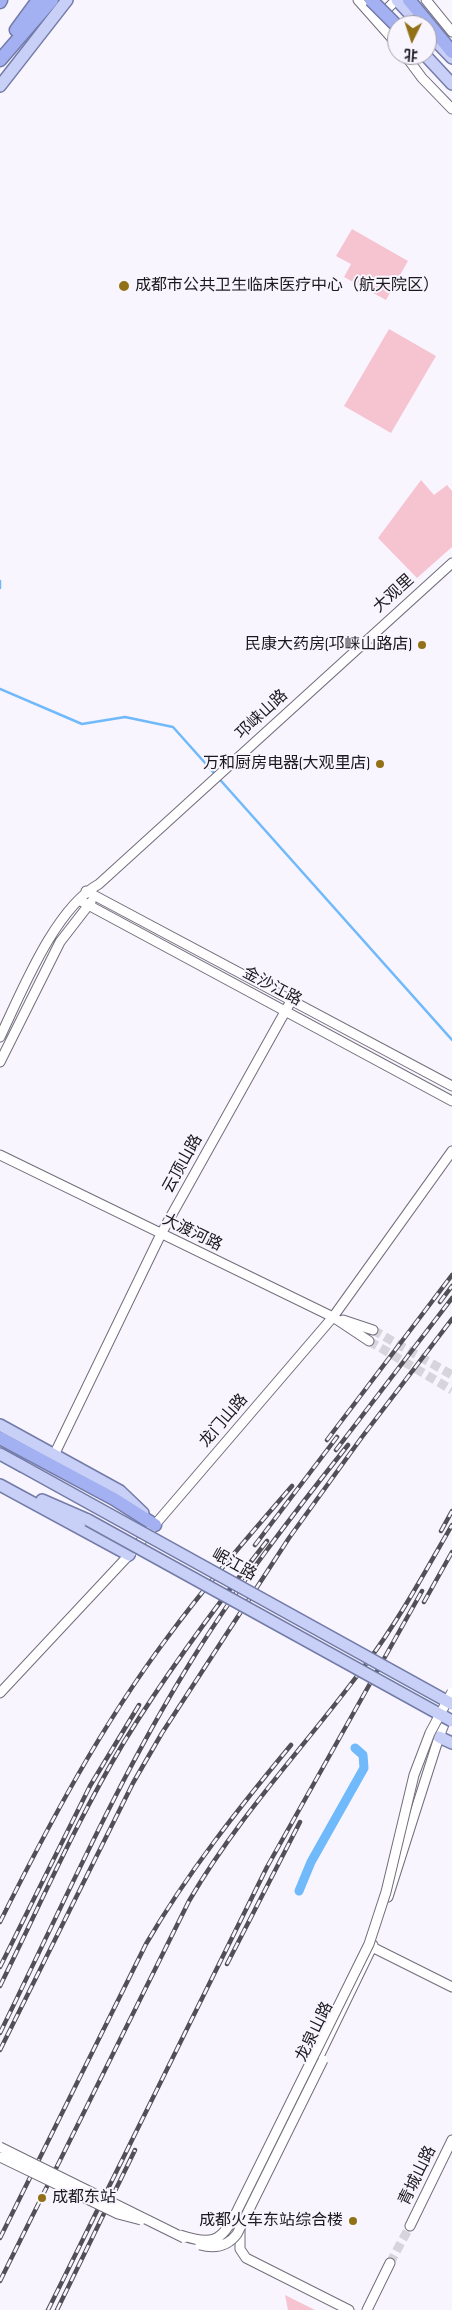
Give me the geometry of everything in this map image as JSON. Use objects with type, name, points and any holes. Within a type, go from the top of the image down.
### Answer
[{"type":"highway","points":[[0,52],[38,0]]},
{"type":"highway","points":[[0,60],[52,0]]},
{"type":"highway","points":[[371,0],[387,15]]},
{"type":"highway","points":[[409,0],[452,52]]},
{"type":"highway","points":[[0,1438],[114,1499],[155,1525]]},
{"type":"main road","points":[[0,86],[66,0]]},
{"type":"main road","points":[[378,0],[390,15]]},
{"type":"main road","points":[[396,0],[410,15]]},
{"type":"main road","points":[[437,42],[452,58]]},
{"type":"main road","points":[[434,65],[452,84]]},
{"type":"main road","points":[[0,1425],[55,1453],[120,1491],[155,1525]]},
{"type":"main road","name":"岷江路","points":[[0,1454],[452,1704]]},
{"type":"main road","points":[[0,1483],[129,1554]]},
{"type":"main road","name":"岷江路","points":[[0,1483],[88,1520],[452,1721]]},
{"type":"main road","points":[[439,1737],[452,1743]]},
{"type":"street","points":[[358,0],[387,33]]},
{"type":"street","points":[[376,20],[396,0]]},
{"type":"street","points":[[426,0],[452,32]]},
{"type":"street","points":[[412,65],[422,78],[452,109]]},
{"type":"street","name":"大观里","points":[[357,648],[452,562]]},
{"type":"street","name":"邛崃山路","points":[[0,1036],[50,936],[86,891],[99,884],[357,648]]},
{"type":"street","points":[[0,1062],[60,942],[96,896],[99,884]]},
{"type":"street","name":"金沙江路","points":[[86,891],[452,1086]]},
{"type":"street","name":"金沙江路","points":[[79,900],[452,1101]]},
{"type":"street","name":"云顶山路","points":[[55,1453],[161,1234],[291,1001]]},
{"type":"street","name":"龙门山路","points":[[0,1693],[155,1525],[333,1317],[452,1152]]},
{"type":"street","name":"大渡河路","points":[[0,1155],[333,1317],[369,1341]]},
{"type":"street","points":[[333,1317],[373,1330]]},
{"type":"street","points":[[180,2235],[204,2242],[212,2240],[228,2228],[369,1944],[386,1892],[414,1775],[430,1733],[452,1692]]},
{"type":"street","name":"龙泉山路","points":[[349,2310],[246,2258],[240,2249],[239,2227],[372,1947],[439,1737],[452,1704]]},
{"type":"street","points":[[372,1947],[452,1987]]},
{"type":"street","points":[[0,2147],[202,2246],[213,2247],[231,2242],[250,2213],[323,2060],[329,2036]]},
{"type":"street","name":"青城山路","points":[[410,2226],[452,2140]]},
{"type":"street","points":[[0,2157],[118,2214],[158,2225]]},
{"type":"street","points":[[366,2310],[390,2263]]},
{"type":"shaded area","points":[[352,229],[408,261],[386,300],[344,277],[351,264],[336,256]]},
{"type":"shaded area","points":[[389,329],[436,356],[391,433],[344,406]]},
{"type":"shaded area","points":[[421,480],[434,495],[447,485],[452,491],[452,547],[417,578],[378,538]]},
{"type":"shaded area","points":[[285,2295],[315,2310],[288,2310]]},
{"type":"waterway","points":[[0,581],[0,588]]},
{"type":"waterway","points":[[0,689],[82,724],[125,717],[173,727],[452,1040]]},
{"type":"waterway","points":[[299,1891],[311,1862],[364,1768],[363,1755],[355,1748]]},
{"type":"tunnel","points":[[373,1330],[452,1375]]},
{"type":"tunnel","points":[[369,1341],[452,1390]]},
{"type":"tunnel","points":[[390,2263],[410,2226]]},
{"type":"railway","points":[[327,1440],[452,1275]]},
{"type":"railway","points":[[440,1302],[452,1286]]},
{"type":"railway","points":[[336,1450],[452,1298]]},
{"type":"railway","points":[[0,2050],[133,1783],[162,1733],[289,1538],[362,1437],[452,1319]]},
{"type":"railway","points":[[255,1545],[337,1437]]},
{"type":"railway","points":[[0,2033],[90,1846],[163,1708],[208,1635],[246,1579],[348,1445]]},
{"type":"railway","points":[[0,1922],[77,1776],[143,1671],[197,1599],[292,1486]]},
{"type":"railway","points":[[441,1531],[452,1511]]},
{"type":"railway","points":[[0,2281],[189,1901],[251,1809],[344,1694],[390,1630],[452,1525]]},
{"type":"railway","points":[[0,1986],[75,1832],[124,1742],[192,1640],[267,1541]]},
{"type":"railway","points":[[424,1602],[452,1552]]},
{"type":"railway","points":[[48,2310],[267,1867],[422,1591]]},
{"type":"railway","points":[[0,1967],[90,1786],[139,1705]]},
{"type":"railway","points":[[0,2238],[146,1944],[162,1917],[214,1841],[291,1745]]},
{"type":"railway","points":[[227,1964],[300,1822]]},
{"type":"railway","points":[[57,2310],[135,2150]]},
{"type":"place","name":"成都市公共卫生临床医疗中心（航天院区）","points":[[124,286]]},
{"type":"place","name":"民康大药房(邛崃山路店)","points":[[422,645]]},
{"type":"place","name":"万和厨房电器(大观里店)","points":[[380,764]]},
{"type":"place","name":"成都东站","points":[[42,2198]]},
{"type":"place","name":"成都火车东站综合楼","points":[[353,2221]]}]
